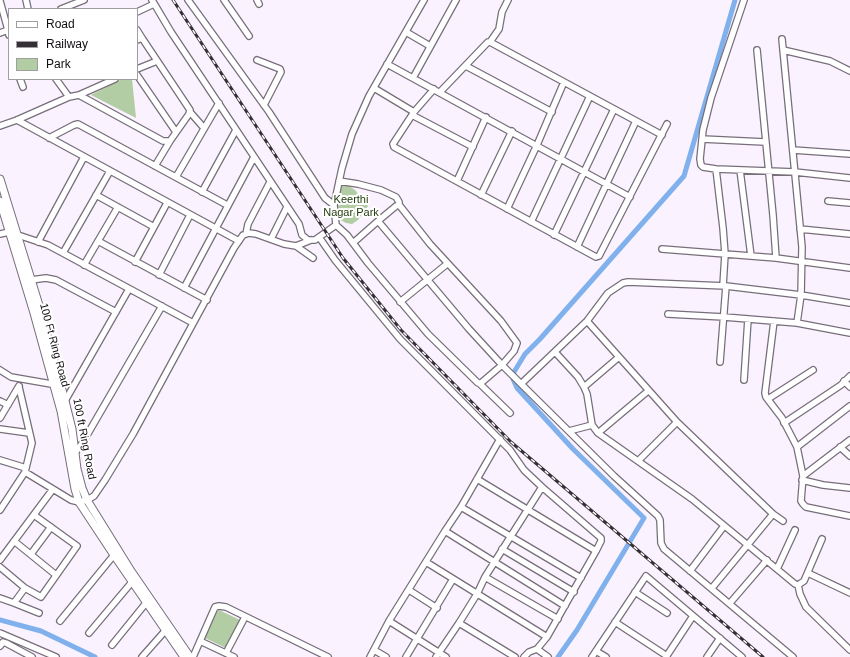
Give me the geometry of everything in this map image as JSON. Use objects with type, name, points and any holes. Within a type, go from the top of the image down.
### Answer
[{"type":"main road","name":"100 ft Ring Road","points":[[0,179],[31,280],[57,385],[65,400],[72,429],[79,475],[87,500],[131,571],[192,657]]},
{"type":"main road","name":"100 Ft Ring Road","points":[[0,201],[57,385],[75,489],[79,502],[184,657]]},
{"type":"street","points":[[64,8],[84,0]]},
{"type":"street","points":[[188,0],[264,105],[325,198],[334,205]]},
{"type":"street","points":[[224,0],[249,36]]},
{"type":"street","points":[[424,0],[374,88],[352,134],[339,181],[334,205],[334,219],[336,225],[347,235],[368,263],[428,334],[510,413]]},
{"type":"street","points":[[414,78],[456,0]]},
{"type":"street","points":[[440,92],[488,42],[490,42],[499,29],[502,12],[508,0]]},
{"type":"street","points":[[744,0],[711,98],[702,139],[700,159],[701,165],[703,167],[716,169],[795,172],[850,178]]},
{"type":"street","points":[[0,2],[8,29]]},
{"type":"street","points":[[138,11],[153,2],[171,32],[299,224],[302,235],[308,240],[311,240]]},
{"type":"street","points":[[406,32],[430,46]]},
{"type":"street","points":[[139,39],[157,61],[190,112],[204,128]]},
{"type":"street","points":[[782,39],[802,261],[802,295],[797,323]]},
{"type":"street","points":[[490,42],[662,135]]},
{"type":"street","points":[[756,50],[769,171],[776,258]]},
{"type":"street","points":[[783,50],[830,61],[850,71]]},
{"type":"street","points":[[257,60],[280,69],[281,72],[264,105]]},
{"type":"street","points":[[138,70],[157,61]]},
{"type":"street","points":[[388,64],[630,196]]},
{"type":"street","points":[[466,66],[552,112]]},
{"type":"street","points":[[138,76],[176,132]]},
{"type":"street","points":[[20,80],[22,87]]},
{"type":"street","points":[[57,80],[69,97]]},
{"type":"street","points":[[0,126],[113,80]]},
{"type":"street","points":[[507,209],[552,112],[564,82]]},
{"type":"street","points":[[374,88],[413,113],[472,147]]},
{"type":"street","points":[[434,89],[413,113],[393,145],[596,258],[599,256],[667,124]]},
{"type":"street","points":[[79,95],[163,141],[170,141]]},
{"type":"street","points":[[532,222],[590,96]]},
{"type":"street","points":[[176,177],[219,103]]},
{"type":"street","points":[[554,235],[614,109]]},
{"type":"street","points":[[155,166],[190,112]]},
{"type":"street","points":[[457,181],[486,117]]},
{"type":"street","points":[[17,120],[214,229],[239,241]]},
{"type":"street","points":[[577,247],[636,121]]},
{"type":"street","points":[[49,138],[78,124],[227,205]]},
{"type":"street","points":[[202,192],[236,130]]},
{"type":"street","points":[[481,195],[512,131]]},
{"type":"street","points":[[702,139],[765,142]]},
{"type":"street","points":[[793,150],[850,154]]},
{"type":"street","points":[[38,242],[84,157]]},
{"type":"street","points":[[184,288],[214,229],[254,157]]},
{"type":"street","points":[[716,169],[725,254],[724,317],[720,362]]},
{"type":"street","points":[[740,170],[751,256]]},
{"type":"street","points":[[63,253],[110,171]]},
{"type":"street","points":[[339,181],[381,190],[396,197],[399,205],[430,244],[496,315],[517,343],[514,351],[502,364],[479,383]]},
{"type":"street","points":[[246,234],[248,224],[270,182]]},
{"type":"street","points":[[96,195],[154,227]]},
{"type":"street","points":[[828,200],[850,202]]},
{"type":"street","points":[[135,262],[167,203]]},
{"type":"street","points":[[353,243],[399,205]]},
{"type":"street","points":[[84,265],[118,207]]},
{"type":"street","points":[[271,239],[287,207]]},
{"type":"street","points":[[159,275],[190,215]]},
{"type":"street","points":[[378,221],[469,328],[502,364],[614,476],[658,516],[660,520],[662,546],[664,549],[793,657]]},
{"type":"street","points":[[296,246],[311,240],[315,240],[336,225]]},
{"type":"street","points":[[800,229],[850,234]]},
{"type":"street","points":[[0,234],[9,232],[17,234],[63,253],[193,323]]},
{"type":"street","points":[[0,460],[26,470],[71,500],[79,502],[94,496],[133,434],[243,235],[256,234],[284,244],[296,246],[314,258]]},
{"type":"street","points":[[319,237],[335,260],[400,339],[510,450],[524,470],[600,537],[601,541],[596,551],[547,637],[537,648],[529,652],[524,657]]},
{"type":"street","points":[[98,241],[207,300]]},
{"type":"street","points":[[662,249],[776,258],[850,268]]},
{"type":"street","points":[[400,302],[447,264]]},
{"type":"street","points":[[31,280],[46,278],[56,280],[116,312]]},
{"type":"street","points":[[522,383],[587,321],[608,293],[623,283],[724,286],[802,295],[850,303]]},
{"type":"street","points":[[65,400],[129,288]]},
{"type":"street","points":[[75,453],[83,442],[162,306]]},
{"type":"street","points":[[668,314],[797,323],[850,333]]},
{"type":"street","points":[[744,380],[748,319]]},
{"type":"street","points":[[587,321],[676,422],[783,521]]},
{"type":"street","points":[[774,321],[765,393],[784,422],[796,447],[803,478],[801,501],[806,507],[850,516]]},
{"type":"street","points":[[555,352],[578,377],[584,387],[587,394],[592,426],[598,433],[692,499],[798,585],[806,607],[850,650]]},
{"type":"street","points":[[584,387],[619,357]]},
{"type":"street","points":[[0,370],[11,376],[57,385]]},
{"type":"street","points":[[768,399],[813,370]]},
{"type":"street","points":[[784,422],[850,376]]},
{"type":"street","points":[[0,418],[23,379]]},
{"type":"street","points":[[844,381],[850,387]]},
{"type":"street","points":[[0,510],[26,470],[32,443],[19,386]]},
{"type":"street","points":[[598,433],[648,391]]},
{"type":"street","points":[[0,401],[8,405]]},
{"type":"street","points":[[796,447],[849,410]]},
{"type":"street","points":[[638,461],[676,422]]},
{"type":"street","points":[[569,431],[592,426]]},
{"type":"street","points":[[0,429],[29,433]]},
{"type":"street","points":[[370,657],[389,621],[461,507],[500,440]]},
{"type":"street","points":[[803,478],[850,440]]},
{"type":"street","points":[[840,447],[850,456]]},
{"type":"street","points":[[803,478],[823,485],[850,488]]},
{"type":"street","points":[[477,479],[596,551]]},
{"type":"street","points":[[437,655],[459,623],[494,562],[542,487]]},
{"type":"street","points":[[0,560],[53,489]]},
{"type":"street","points":[[461,507],[581,578]]},
{"type":"street","points":[[712,588],[774,514]]},
{"type":"street","points":[[0,567],[25,588],[41,597],[77,546],[34,515]]},
{"type":"street","points":[[690,570],[724,526]]},
{"type":"street","points":[[31,554],[51,528]]},
{"type":"street","points":[[777,569],[795,530]]},
{"type":"street","points":[[445,531],[565,606]]},
{"type":"street","points":[[798,585],[804,581],[822,540]]},
{"type":"street","points":[[14,541],[56,575]]},
{"type":"street","points":[[502,549],[574,592]]},
{"type":"street","points":[[60,621],[114,555]]},
{"type":"street","points":[[730,603],[767,560]]},
{"type":"street","points":[[426,562],[547,637]]},
{"type":"street","points":[[808,573],[850,593]]},
{"type":"street","points":[[592,657],[646,576],[742,657]]},
{"type":"street","points":[[485,577],[558,619]]},
{"type":"street","points":[[406,657],[437,608],[453,579]]},
{"type":"street","points":[[89,633],[132,582]]},
{"type":"street","points":[[14,603],[25,588]]},
{"type":"street","points":[[409,590],[437,608]]},
{"type":"street","points":[[635,592],[668,613]]},
{"type":"street","points":[[0,598],[39,612]]},
{"type":"street","points":[[112,645],[146,603]]},
{"type":"street","points":[[192,657],[215,607],[219,606],[328,657]]},
{"type":"street","points":[[615,622],[667,656],[694,616]]},
{"type":"street","points":[[226,653],[244,617]]},
{"type":"street","points":[[389,621],[417,639],[437,655],[446,657]]},
{"type":"street","points":[[459,623],[515,657]]},
{"type":"street","points":[[142,657],[165,631]]},
{"type":"street","points":[[0,633],[56,657]]},
{"type":"street","points":[[707,657],[720,638]]},
{"type":"street","points":[[200,641],[234,657]]},
{"type":"street","points":[[1,643],[30,657]]},
{"type":"street","points":[[537,648],[548,657]]},
{"type":"street","points":[[374,650],[386,657]]},
{"type":"street","points":[[596,650],[606,657]]},
{"type":"green space","points":[[120,80],[132,80],[136,118],[91,95]]},
{"type":"green space","name":"Keerthi Nagar Park","points":[[343,182],[355,190],[368,206],[358,220],[352,224],[346,223],[339,219],[339,196]]},
{"type":"green space","points":[[219,610],[240,620],[226,648],[205,638],[216,613]]},
{"type":"waterway","points":[[558,657],[577,630],[644,518],[573,449],[517,388],[513,379],[514,372],[525,354],[684,176],[735,0]]},
{"type":"waterway","points":[[0,620],[41,631],[95,657]]},
{"type":"railway","points":[[173,0],[343,258],[401,330],[511,442],[763,657]]}]
